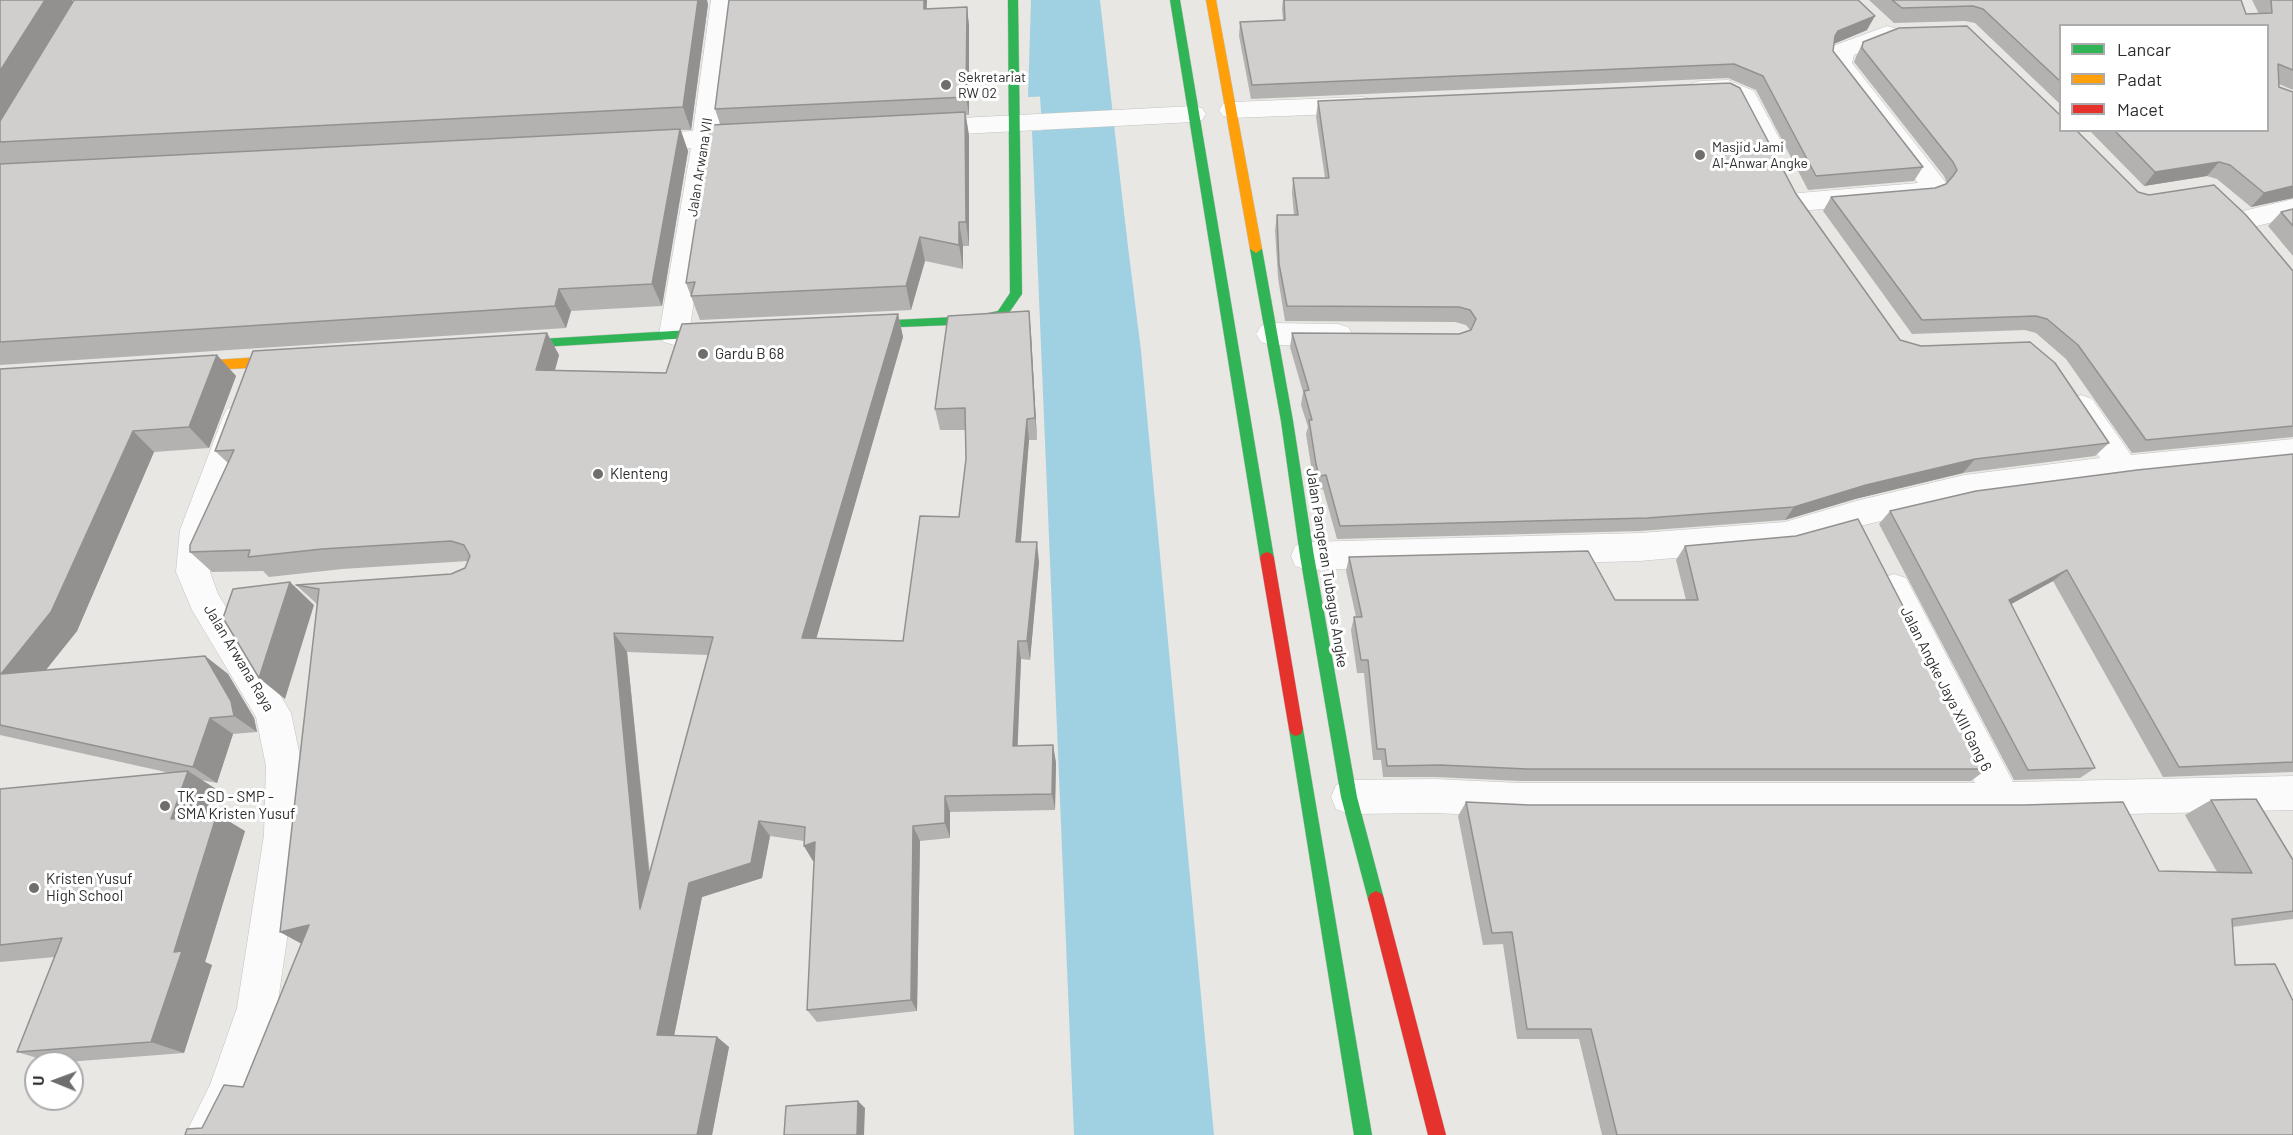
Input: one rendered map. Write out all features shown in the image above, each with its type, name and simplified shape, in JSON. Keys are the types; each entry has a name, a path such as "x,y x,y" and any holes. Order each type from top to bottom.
{"main road":[{"path":"836,327 975,320 1002,314 1016,294 1013,0"},
{"path":"1175,0 1363,1135"},
{"name":"Jalan Pangeran Tubagus Angke","path":"1211,0 1287,421 1307,556 1349,797 1437,1135"},
{"path":"491,346 732,331"},
{"path":"165,368 305,359"}],"street":[{"name":"Jalan Arwana VII","path":"674,334 705,139 723,0"},
{"path":"1680,90 1728,88 1745,97 1796,193 1926,191 1933,183 1840,64 1842,51 1898,33 1866,13"},
{"path":"1232,110 1383,104"},
{"path":"893,130 1193,114"},
{"path":"621,143 776,135"},
{"path":"2266,245 2237,213 2293,208"},
{"path":"1271,334 1364,335"},
{"name":"Jalan Arwana Raya","path":"206,1135 228,1095 257,1008 283,836 284,766 273,713 222,598 194,572 196,530 259,362"},
{"path":"2067,386 2123,468"},
{"path":"1307,556 1640,547 1785,535 1856,514 1964,488 2123,468 2293,451"},
{"name":"Jalan Angke Jaya XIII Gang 6","path":"1856,514 2003,800"},
{"path":"1349,797 1435,796 1520,800 2289,801"}],"water":[{"path":"1031,0 1096,0 1108,94 1028,97"},
{"path":"1113,126 1141,351 1214,1135 1074,1135 1032,131"}],"building":[{"path":"0,0 45,0 0,71"},
{"path":"74,0 698,0 683,107 0,142 0,121"},
{"path":"729,0 924,0 924,9 967,7 966,97 715,109"},
{"path":"1284,0 1858,0 1875,16 1838,31 1833,51 1923,167 1816,176 1763,76 1734,64 1252,85 1240,22 1285,20"},
{"path":"1892,0 2241,0 2246,14 2272,13 2271,0 2293,0 2293,70 2278,64 2279,87 2293,92 2293,186 2264,193 2230,165 2219,162 2155,172 2116,132 2269,132 2269,24 2059,24 2059,80 1983,9 1973,6 1902,8"},
{"path":"1967,26 2059,114 2059,132 2078,132 2138,192 2149,195 2214,185 2246,215 2293,271 2293,426 2146,440 2078,345 2047,319 2036,316 1922,320 1831,197 1935,188 1946,184 1957,170 1862,48 1863,42 1899,28"},
{"path":"1730,83 1740,88 1796,194 1900,340 1921,346 2030,342 2055,363 2109,443 1975,459 1866,485 1794,507 1647,518 1340,526 1326,475 1319,476 1316,464 1309,420 1312,420 1304,391 1309,390 1292,333 1459,334 1471,330 1476,319 1470,310 1459,307 1287,306 1279,264 1277,215 1298,215 1293,178 1329,178 1318,101"},
{"path":"965,112 966,222 959,222 959,245 920,237 906,286 691,296 695,282 686,283 711,125"},
{"path":"680,129 652,284 559,289 555,306 0,342 0,164"},
{"path":"2293,209 2293,226 2281,212"},
{"path":"1029,311 1035,418 1027,419 1016,542 1037,542 1027,641 1018,641 1013,746 1053,745 1052,794 945,796 945,823 913,826 911,1000 807,1010 815,842 804,846 805,827 759,821 751,863 689,883 657,1035 717,1037 697,1135 185,1135 187,1129 202,1128 224,1085 243,1087 309,925 280,932 319,589 296,585 451,574 465,568 470,556 464,545 451,541 322,549 248,557 250,550 190,552 190,545 234,450 215,451 253,351 547,333 536,370 666,373 682,324 898,314 802,638 903,641 920,516 959,517 966,459 965,408 935,409 948,316","holes":["614,633 713,637 640,909"]},
{"path":"217,355 189,427 133,431 51,612 1,674 205,656 231,701 234,716 210,718 193,767 0,725 0,369"},
{"path":"2293,454 2293,762 2179,767 2067,570 2009,600 2095,768 2028,770 1890,511 1976,491 2137,470"},
{"path":"1858,519 1987,769 1527,769 1440,765 1387,766 1385,749 1377,749 1368,660 1361,660 1354,617 1362,617 1349,557 1588,551 1615,600 1698,600 1685,546 1796,536"},
{"path":"290,582 259,678 223,618 233,589"},
{"path":"188,771 171,819 217,814 174,952 182,951 151,1042 17,1052 62,938 0,945 0,789"},
{"path":"2256,799 2293,860 2293,911 2232,919 2235,965 2275,964 2293,1001 2293,1135 1617,1135 1591,1029 1527,1029 1512,932 1492,933 1466,802 1529,805 2025,805 2123,802 2159,871 2252,873 2211,800"},
{"path":"858,1101 857,1135 784,1135 786,1106"}],"waterway":[{"path":"1067,0 1088,240"}],"traffic: fast":[{"path":"855,326 975,320 1002,314 1016,294 1013,0"},
{"path":"1175,0 1267,558"},
{"path":"1256,249 1349,797 1376,899"},
{"path":"508,345 723,332"},
{"path":"1296,729 1363,1135"}],"traffic: slow":[{"path":"1211,0 1256,249"},
{"path":"181,367 295,360"}],"traffic: jam":[{"path":"1267,558 1296,729"},
{"path":"1376,899 1437,1135"}],"place":[{"name":"Sekretariat RW 02","path":"946,85"},
{"name":"Masjid Jami Al-Anwar Angke","path":"1700,155"},
{"name":"Gardu B 68","path":"703,354"},
{"name":"Klenteng","path":"598,474"},
{"name":"TK - SD - SMP - SMA Kristen Yusuf","path":"165,806"},
{"name":"Kristen Yusuf High School","path":"34,888"}]}
